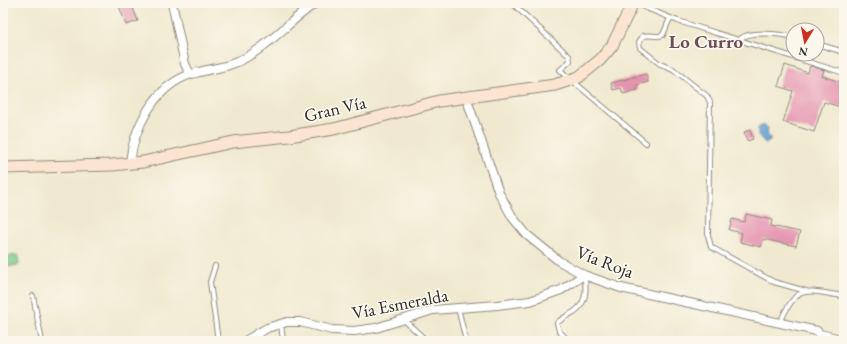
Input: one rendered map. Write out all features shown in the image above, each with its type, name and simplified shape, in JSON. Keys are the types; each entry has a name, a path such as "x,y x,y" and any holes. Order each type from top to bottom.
{"main road":[{"name":"Gran Vía","path":"3,168 130,164 233,142 334,129 407,109 466,97 548,86 570,80 586,72 606,53 616,38 634,3"}],"street":[{"path":"172,3 185,64 190,74"},
{"path":"130,164 135,137 145,114 171,84 190,74 219,69 245,58 263,47 316,3"},
{"name":"Vía Roja","path":"466,97 499,193 513,218 537,244 559,261 584,275 621,288 779,324 808,328 817,331 820,338 844,340"},
{"name":"Vía Esmeralda","path":"245,341 267,328 281,324 300,322 332,330 376,328 433,310 497,305 540,298 561,290 584,275"}],"lane":[{"path":"512,3 569,56 570,61 560,70 646,144"},
{"path":"634,3 670,18 844,73"},
{"path":"670,18 663,35 659,37 648,35 643,36 639,42 640,48 660,64 673,69 707,96 710,102 708,235 711,247 774,282 806,291 844,296"},
{"path":"739,40 747,35 775,34 785,36"},
{"path":"825,46 844,52"},
{"path":"215,266 210,282 218,341"},
{"path":"569,341 559,331 557,323 562,318 574,313 584,301 587,288 584,275"},
{"path":"779,324 790,302 799,293 806,291"},
{"path":"33,296 42,341"},
{"path":"458,308 466,341"},
{"path":"403,319 427,341"},
{"path":"281,324 283,341"}],"green space":[{"path":"18,255 19,265 3,267 3,257"}],"water":[{"path":"763,125 768,128 767,135 771,139 769,142 765,143 758,135 758,128"}],"building":[{"path":"118,3 131,3 138,21 126,25"},
{"path":"785,65 808,73 810,66 824,70 822,76 844,83 844,108 824,102 814,132 783,122 793,91 778,86"},
{"path":"646,74 648,82 637,85 637,90 623,94 621,88 613,90 611,83"},
{"path":"750,130 753,139 747,141 744,132"},
{"path":"746,214 772,220 771,226 800,232 796,246 763,239 761,247 740,242 742,233 729,230 732,219 744,222"}],"district":[{"name":"Lo Curro","path":"706,41"}]}
